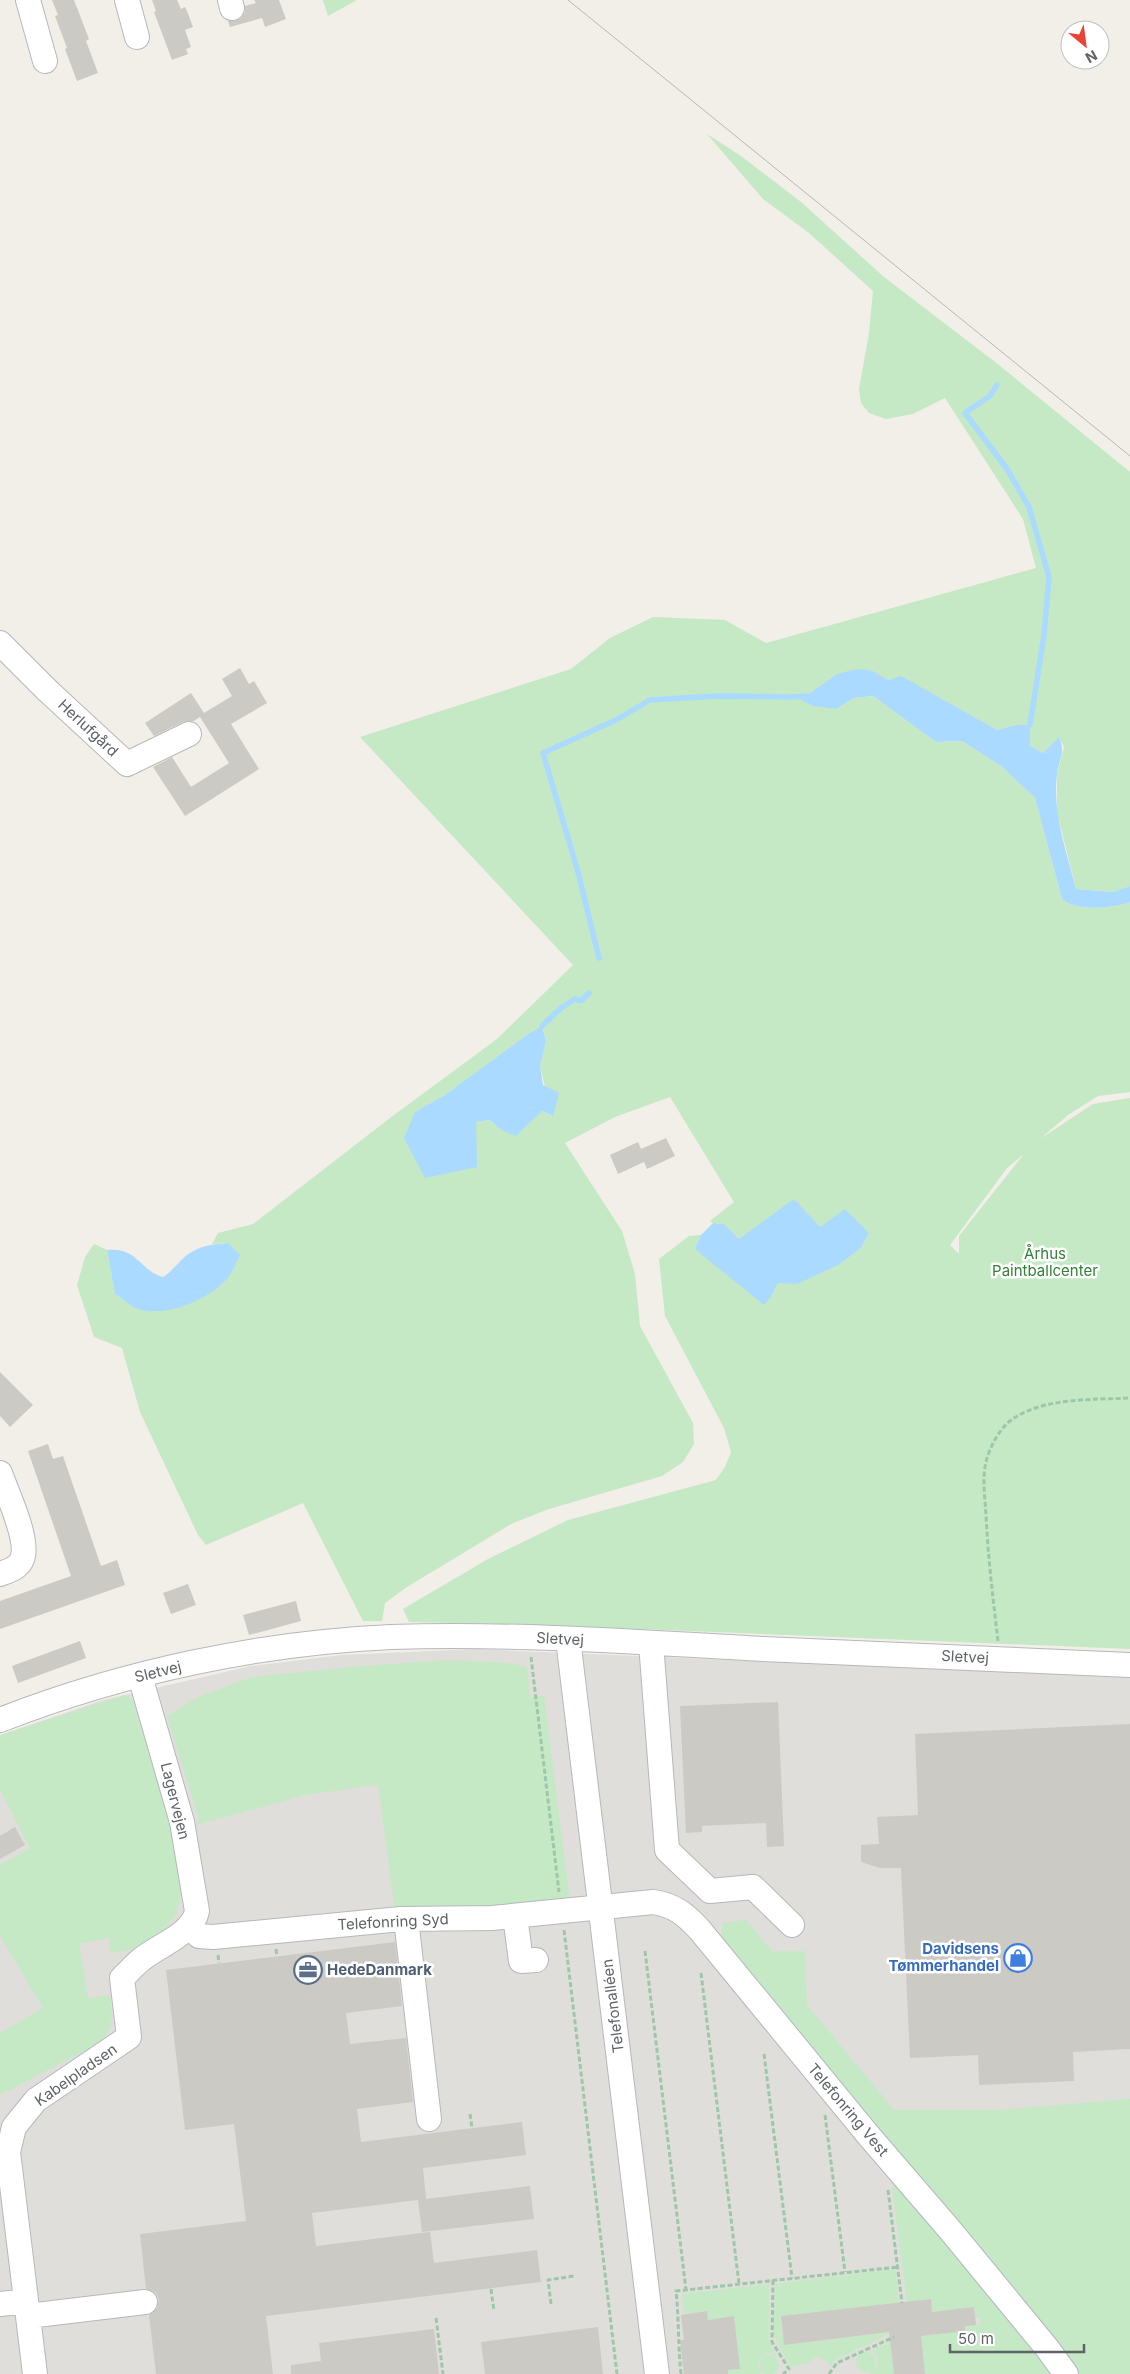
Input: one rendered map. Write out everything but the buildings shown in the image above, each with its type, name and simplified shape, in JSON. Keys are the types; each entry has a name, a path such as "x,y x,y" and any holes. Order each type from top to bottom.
{"street":[{"path":"28,0 45,61"},
{"path":"127,0 137,37"},
{"name":"Herlufgård","path":"0,643 48,691 127,764 189,734"},
{"path":"0,1473 25,1546 22,1561 14,1568 0,1574"},
{"name":"Sletvej","path":"2,1715 140,1676 248,1653 338,1642 391,1638 528,1637 1130,1665"},
{"name":"Telefonalléen","path":"568,1639 657,2374"},
{"path":"650,1642 667,1850 710,1891 753,1887 792,1925"},
{"name":"Lagervejen","path":"140,1676 182,1822 197,1910 196,1919 190,1927"},
{"name":"Telefonring Vest","path":"601,1906 653,1902 677,1909 687,1916 962,2245 1047,2348 1066,2374"},
{"name":"Telefonring Syd","path":"190,1927 199,1936 213,1938 406,1919 515,1916 601,1906"},
{"path":"515,1916 523,1964"},
{"path":"406,1919 429,2119"},
{"name":"Kabelpladsen","path":"35,2374 8,2152 7,2128 36,2100 129,2037 122,1978 142,1958 190,1927"},
{"path":"0,2304 27,2309 145,2302"}],"path":[{"path":"1000,1659 989,1568 984,1487 985,1464 990,1449 999,1432 1014,1418 1031,1410 1058,1403 1130,1398"},
{"path":"528,1637 617,2374"},
{"path":"645,1951 686,2290"},
{"path":"701,1973 739,2284"},
{"path":"764,2054 792,2278"},
{"path":"470,2114 472,2128"},
{"path":"825,2114 845,2272"},
{"path":"888,2189 902,2303"},
{"path":"681,2374 677,2341 680,2325 676,2291 898,2267"},
{"path":"551,2304 548,2280 574,2276"},
{"path":"773,2280 772,2342 789,2369 783,2374"},
{"path":"491,2289 494,2311"},
{"path":"436,2318 443,2374"},
{"path":"829,2374 838,2363 894,2338"}],"shaded area":[{"path":"474,1649 1130,1677 1130,2374 0,2374 0,1735 103,1700 251,1666 341,1655"}],"green space":[{"path":"323,0 357,0 328,16"},
{"name":"Århus Paintballcenter","path":"707,134 741,156 801,202 884,277 999,365 1130,472 1130,886 1113,892 1076,889 1057,812 1057,774 1064,747 1059,737 1043,753 1030,746 1016,725 997,730 901,677 888,680 873,671 837,674 810,693 790,694 836,709 854,698 873,696 936,742 962,741 1001,766 1035,798 1062,899 1077,906 1095,908 1130,902 1130,1092 1098,1096 1068,1115 1040,1139 1093,1104 1130,1098 1130,1649 542,1625 409,1622 403,1609 488,1559 568,1520 716,1480 725,1467 731,1452 724,1428 665,1316 659,1259 689,1236 701,1235 695,1249 771,1297 778,1283 840,1264 861,1248 869,1233 820,1227 739,1239 724,1224 710,1221 734,1202 670,1097 615,1117 565,1143 622,1231 635,1274 640,1326 693,1423 694,1444 683,1462 662,1476 549,1509 513,1523 407,1587 385,1603 382,1621 363,1621 303,1503 206,1545 198,1535 140,1412 122,1348 94,1337 77,1285 85,1257 94,1244 107,1250 115,1294 137,1309 228,1243 212,1244 218,1233 253,1224 390,1118 497,1039 573,965 360,737 571,669 610,638 653,617 725,620 766,643 1036,568 1023,519 945,398 913,414 886,419 869,413 861,403 859,389 869,333 873,291 809,233 763,199","holes":["542,1026 546,1042 540,1066 552,1116 542,1111 501,1130 490,1120 476,1122 415,1112 445,1095 528,1034","1024,1154 959,1236 959,1254 950,1245 1007,1168"]},
{"path":"450,1660 508,1663 527,1667 530,1698 544,1696 570,1901 508,1909 395,1912 378,1785 305,1795 196,1825 199,1819 167,1716 198,1697 252,1677 361,1666"},
{"path":"125,1695 132,1699 171,1824 182,1888 176,1916 163,1930 131,1950 111,1953 109,1938 79,1944 88,1998 110,1995 112,2020 108,2032 90,2048 0,2095 0,2033 43,2008 0,1936 0,1865 30,1848 0,1790 0,1735"},
{"path":"746,1920 772,1951 805,1951 807,2005 894,2110 999,2110 1130,2099 1130,2374 1075,2374 1053,2342 722,1942 722,1923"},
{"path":"899,2181 1058,2374 925,2374 921,2336 965,2331 965,2326 981,2324 980,2318 975,2318 974,2307 932,2312 930,2299 907,2302 892,2187"},
{"path":"895,2269 899,2303 780,2316 784,2345 893,2332 835,2360 830,2367 826,2360 816,2357 806,2364 790,2367 773,2334 775,2284"},
{"path":"769,2284 769,2341 777,2357 769,2353 761,2357 757,2366 761,2374 728,2374 728,2370 740,2369 734,2317 708,2320 707,2311 684,2314 682,2294"},
{"path":"890,2342 894,2374 869,2374 877,2367 878,2357 872,2350"},
{"path":"866,2352 873,2355 876,2362 873,2369 866,2372 859,2369 856,2362 859,2355"},
{"path":"769,2355 776,2358 779,2365 776,2372 769,2375 762,2372 759,2365 762,2358"}],"water":[{"path":"857,669 873,671 888,680 901,676 997,730 1016,725 1030,725 1030,746 1043,753 1059,737 1062,752 1056,788 1058,818 1076,889 1113,892 1130,886 1130,902 1095,908 1076,906 1062,899 1035,798 1001,766 962,741 936,742 873,696 854,698 836,709 813,706 789,694 810,693 837,674"},
{"path":"542,1026 546,1042 540,1066 543,1085 559,1093 553,1116 542,1111 516,1136 501,1130 490,1120 476,1122 477,1167 425,1178 404,1138 415,1112 445,1095 528,1034"},
{"path":"794,1199 820,1227 845,1209 869,1233 861,1248 840,1264 797,1284 778,1283 771,1297 764,1305 695,1249 701,1235 713,1223 724,1224 739,1239"},
{"path":"228,1243 240,1255 229,1276 212,1292 188,1305 162,1311 149,1311 135,1308 115,1294 107,1250 126,1252 149,1270 163,1277 196,1249"}],"waterway":[{"path":"997,385 990,396 965,413 1007,469 1029,507 1049,577 1044,635 1030,725"},
{"path":"599,958 578,872 543,753 616,720 650,700 717,696 796,697"},
{"path":"542,1026 561,1008 575,999 581,1001 589,993"}],"tram line":[{"path":"568,0 1130,456"}],"place":[{"name":"Davidsens Tømmerhandel","path":"1018,1958"},
{"name":"HedeDanmark","path":"308,1970"}]}
